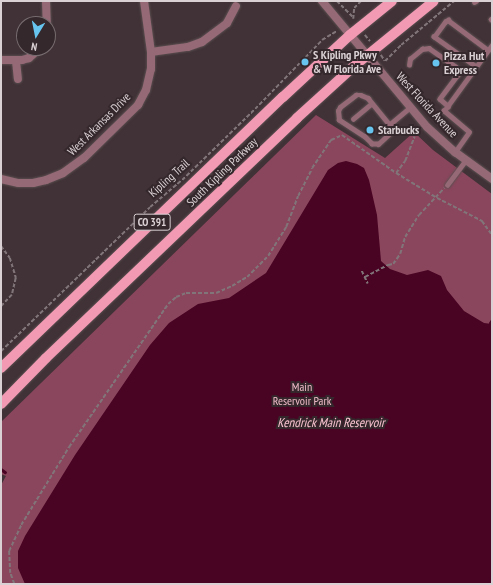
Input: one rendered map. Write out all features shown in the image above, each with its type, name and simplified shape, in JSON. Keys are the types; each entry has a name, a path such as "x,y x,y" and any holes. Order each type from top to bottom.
{"main road":[{"name":"South Kipling Parkway","path":"1,368 254,124 350,35 392,1"},
{"name":"South Kipling Parkway","path":"1,404 46,358 302,113 376,48 434,1"}],"street":[{"path":"46,1 47,16"},
{"name":"West Arkansas Drive","path":"1,179 19,183 40,182 63,173 77,163 131,113 141,100 150,80 151,52 144,1"},
{"name":"West Florida Avenue","path":"322,1 409,108 427,127 455,152 492,179"},
{"path":"151,52 188,47 202,42 227,23 236,6"},
{"path":"1,60 16,61 29,58 31,56"},
{"path":"16,61 18,78"}],"lane":[{"path":"476,67 434,37 448,20 488,50"},
{"path":"455,152 469,132 444,111 492,45"},
{"path":"409,65 410,59 422,49 429,48 456,67 458,75 440,99 448,106"},
{"path":"356,95 361,95 368,98 371,104 394,130 379,144 372,144 365,137 345,125 337,116 340,107 356,95"},
{"path":"353,120 371,104"},
{"path":"389,125 409,108"},
{"path":"447,185 466,160"}],"path":[{"path":"338,1 385,60 401,44 454,1"},
{"path":"353,18 354,8 361,1"},
{"name":"Kipling Trail","path":"1,351 150,207 182,180 255,109 322,40 330,36"},
{"path":"14,584 10,572 9,551 21,525 69,447 168,304 176,297 186,293 216,293 232,286 252,272 268,256 286,227 312,168 331,140 342,135 396,173 482,222 492,235"},
{"path":"396,173 405,161 414,137"},
{"path":"365,277 393,264 400,254 405,236 419,215 447,185"},
{"path":"1,246 10,258 16,278 12,295 1,307"},
{"path":"362,271 368,284"}],"green space":[{"name":"Kendrick Main Reservoir","path":"316,115 385,158 414,132 433,150 492,194 492,584 1,584 1,485 6,476 1,474 1,422"}],"water":[{"name":"Kendrick Main Reservoir","path":"346,161 364,168 369,180 377,215 381,261 390,269 407,275 428,270 441,276 447,290 464,311 484,323 492,324 492,584 25,584 18,568 18,551 25,536 75,455 150,345 169,323 198,304 229,298 266,273 328,170 338,163"}],"waterway":[{"path":"1,469 5,472"}],"place":[{"name":"S Kipling Pkwy & W Florida Ave","path":"305,62"},
{"name":"Pizza Hut Express","path":"436,63"},
{"name":"Starbucks","path":"370,130"}],"park label":[{"name":"Main Reservoir Park","path":"302,394"}]}
